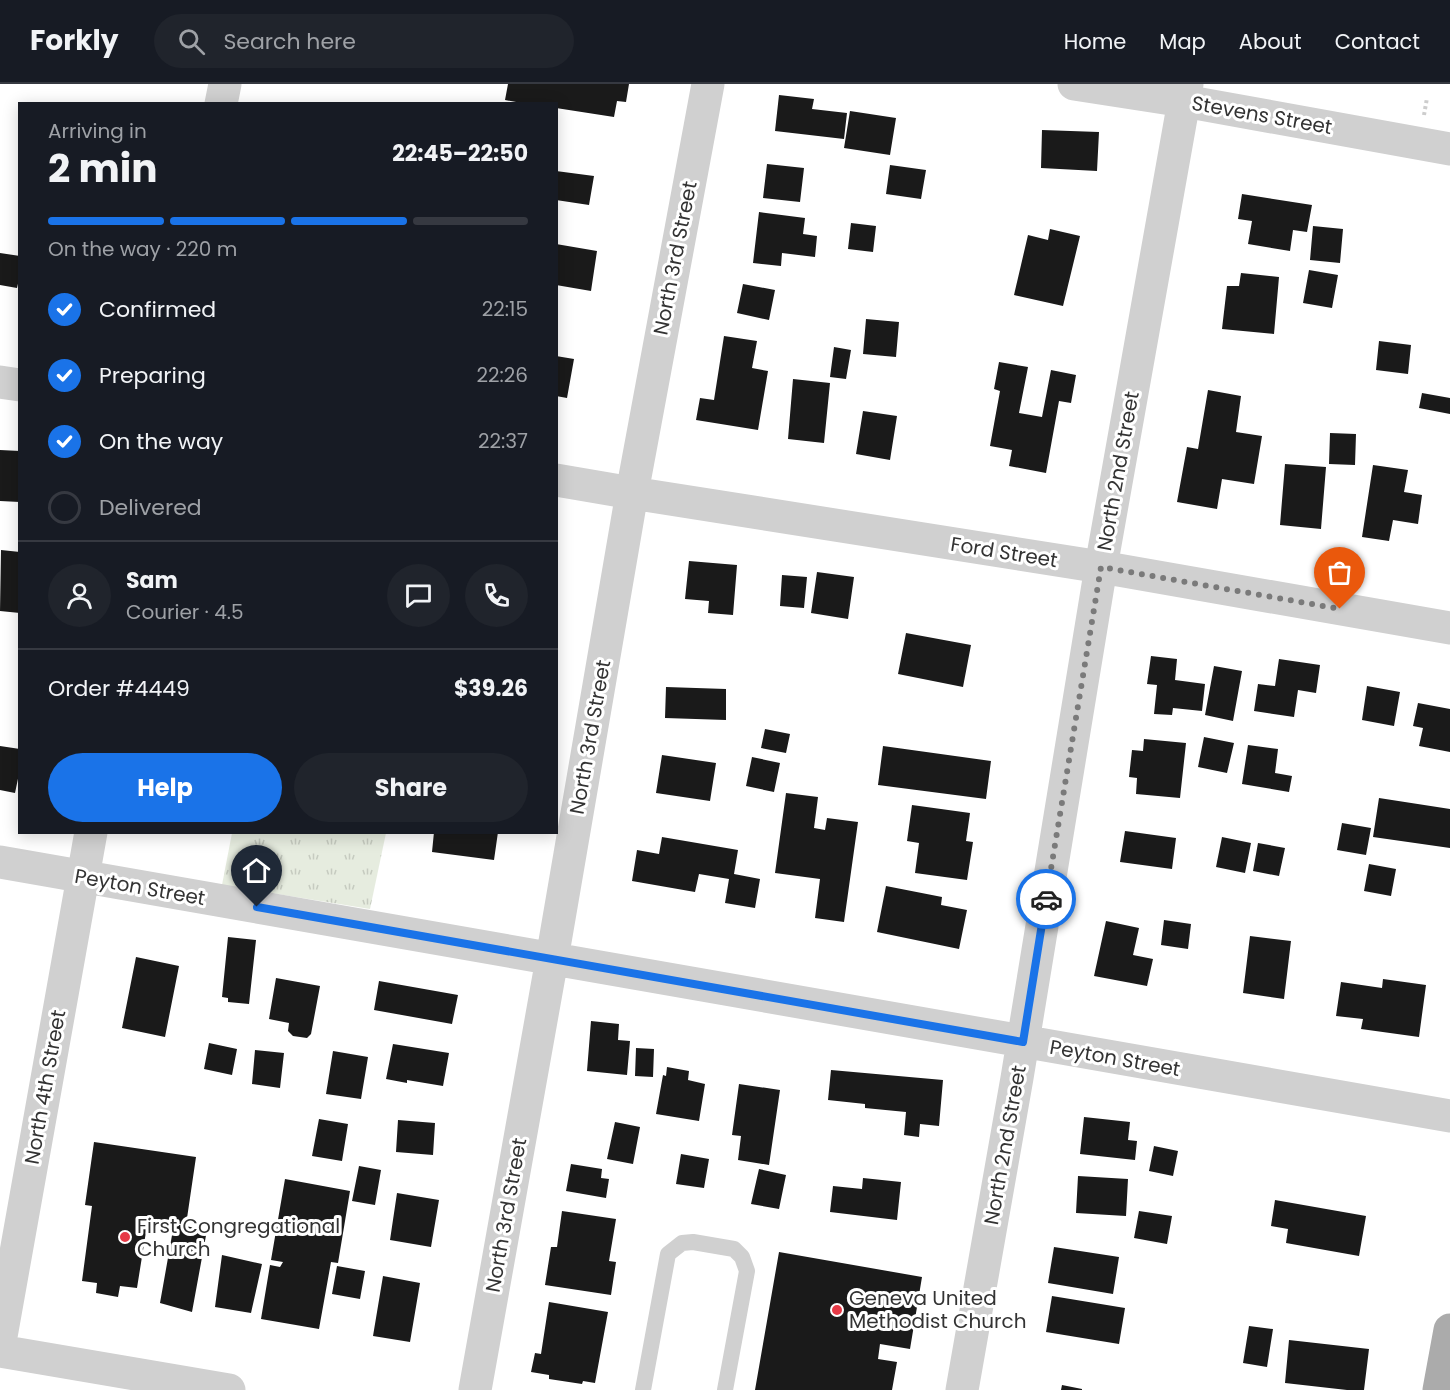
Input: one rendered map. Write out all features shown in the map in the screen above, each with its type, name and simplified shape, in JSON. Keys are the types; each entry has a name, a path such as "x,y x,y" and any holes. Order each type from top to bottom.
{"main road":[{"path":"1439,1390 1450,1330"}],"street":[{"path":"221,102 225,84"},
{"name":"North 3rd Street","path":"475,1390 632,493 708,84"},
{"name":"Stevens Street","path":"1074,84 1185,93 1450,149"},
{"name":"North 2nd Street","path":"962,1390 1023,1042 1101,567 1185,93"},
{"path":"0,382 18,385"},
{"name":"Ford Street","path":"558,480 1101,567 1450,628"},
{"name":"North 4th Street","path":"0,1342 91,834"},
{"name":"Peyton Street","path":"0,862 1450,1116"},
{"path":"0,1351 229,1390"}],"lane":[{"path":"643,1390 668,1254 682,1243 693,1242 734,1249 742,1257 747,1271 725,1390"}],"green space":[{"path":"232,834 386,834 370,909 222,885"}],"building":[{"path":"508,84 629,84 626,102 617,101 614,117 558,108 558,102 505,100"},
{"path":"779,95 814,99 812,109 847,113 844,139 775,131"},
{"path":"850,111 896,118 890,155 844,148"},
{"path":"1042,130 1099,132 1097,171 1041,168"},
{"path":"767,164 804,168 800,202 763,198"},
{"path":"890,165 926,170 921,199 886,194"},
{"path":"558,171 594,176 589,205 558,200"},
{"path":"1242,194 1312,205 1307,232 1293,230 1290,251 1248,244 1252,221 1238,219"},
{"path":"759,212 805,218 803,234 817,236 815,257 782,253 781,266 753,263"},
{"path":"851,223 876,226 873,252 848,249"},
{"path":"1313,226 1343,229 1340,263 1310,260"},
{"path":"1050,229 1080,236 1063,306 1014,295 1028,235 1048,240"},
{"path":"558,244 597,251 591,291 558,285"},
{"path":"0,253 18,256 17,288 0,285"},
{"path":"1309,270 1338,275 1332,308 1303,303"},
{"path":"1241,273 1279,277 1274,334 1222,329 1227,286 1239,286"},
{"path":"743,284 775,290 769,320 737,313"},
{"path":"866,319 899,322 896,357 863,354"},
{"path":"724,336 757,341 752,368 768,371 758,430 696,420 700,398 714,400"},
{"path":"1379,341 1411,345 1408,374 1376,370"},
{"path":"834,347 851,350 846,379 830,377"},
{"path":"558,356 574,359 567,398 558,396"},
{"path":"999,362 1028,367 1019,413 1042,417 1051,370 1076,375 1071,403 1059,401 1046,473 1009,466 1012,450 990,446 1000,391 994,389"},
{"path":"793,379 830,383 824,443 788,439"},
{"path":"1208,390 1241,396 1236,432 1262,436 1254,484 1222,479 1217,509 1177,502 1187,447 1198,449"},
{"path":"1422,393 1450,398 1450,414 1419,408"},
{"path":"863,411 897,416 890,460 856,454"},
{"path":"1330,433 1356,434 1355,465 1329,464"},
{"path":"0,450 18,451 18,502 0,501"},
{"path":"1285,464 1326,467 1321,529 1280,525"},
{"path":"1373,465 1408,470 1404,492 1422,495 1418,524 1393,520 1389,541 1362,537"},
{"path":"1,550 18,552 18,613 0,611"},
{"path":"689,561 737,565 733,615 708,613 709,601 685,599"},
{"path":"817,572 854,577 848,619 811,613"},
{"path":"782,575 807,577 804,608 780,606"},
{"path":"906,633 971,645 963,687 898,674"},
{"path":"1151,656 1177,659 1175,680 1205,684 1202,711 1173,708 1172,715 1154,714 1157,685 1147,684"},
{"path":"1279,659 1320,665 1316,693 1298,690 1294,717 1254,711 1258,684 1275,686"},
{"path":"1214,666 1242,671 1233,721 1205,715"},
{"path":"1367,686 1400,692 1394,726 1362,720"},
{"path":"666,687 726,689 726,720 665,718"},
{"path":"1418,703 1450,709 1450,752 1419,746 1423,728 1413,726"},
{"path":"765,729 790,734 786,753 761,748"},
{"path":"1204,737 1234,743 1227,773 1198,767"},
{"path":"1144,739 1186,743 1180,798 1136,794 1137,778 1129,777 1132,750 1143,751"},
{"path":"1248,745 1278,749 1275,773 1292,776 1289,792 1242,784"},
{"path":"0,746 18,749 18,779 15,793 0,790"},
{"path":"883,746 991,761 986,799 878,785"},
{"path":"662,755 716,763 710,801 656,793"},
{"path":"752,757 780,763 774,792 746,786"},
{"path":"786,793 818,797 814,828 825,830 827,818 858,822 844,922 815,918 820,879 775,873"},
{"path":"1379,798 1450,809 1450,848 1373,837"},
{"path":"912,805 970,813 966,841 973,842 967,880 915,873 919,843 907,841"},
{"path":"1342,823 1371,828 1366,855 1337,850"},
{"path":"1125,831 1176,838 1172,869 1120,862"},
{"path":"434,834 498,834 494,860 432,852"},
{"path":"662,837 738,850 734,874 760,879 755,908 725,903 729,879 699,874 695,892 632,881 637,850 659,854"},
{"path":"1222,837 1251,843 1245,873 1216,867"},
{"path":"1258,843 1285,848 1279,876 1253,871"},
{"path":"1369,864 1396,869 1391,896 1364,891"},
{"path":"886,886 942,897 941,905 967,910 959,949 877,932"},
{"path":"1164,920 1191,924 1188,949 1161,945"},
{"path":"1106,921 1139,928 1133,955 1153,959 1147,986 1094,976"},
{"path":"1250,936 1291,941 1284,999 1243,993"},
{"path":"228,937 256,940 249,1004 228,1002 228,998 222,997"},
{"path":"136,957 179,966 165,1037 122,1028"},
{"path":"276,978 320,986 311,1034 307,1038 293,1036 288,1031 289,1023 269,1019"},
{"path":"1383,979 1426,985 1419,1037 1361,1029 1363,1019 1336,1016 1341,982 1382,988"},
{"path":"379,981 458,995 452,1024 374,1010"},
{"path":"591,1021 619,1024 618,1040 630,1041 627,1075 587,1071"},
{"path":"209,1043 237,1049 232,1075 204,1069"},
{"path":"393,1044 449,1053 443,1086 386,1079"},
{"path":"636,1048 654,1049 653,1077 635,1076"},
{"path":"255,1050 284,1053 280,1088 252,1084"},
{"path":"333,1051 368,1057 361,1099 326,1094"},
{"path":"667,1067 689,1071 688,1080 705,1084 699,1121 656,1114 663,1075 666,1076"},
{"path":"831,1070 943,1080 939,1126 920,1124 919,1137 904,1135 906,1112 865,1108 865,1104 828,1100"},
{"path":"739,1084 780,1090 769,1165 738,1160 741,1136 732,1135"},
{"path":"1084,1117 1130,1122 1128,1140 1137,1141 1135,1160 1080,1154"},
{"path":"319,1119 348,1124 342,1161 312,1156"},
{"path":"398,1120 435,1123 433,1155 396,1152"},
{"path":"615,1122 640,1127 633,1164 607,1159"},
{"path":"94,1142 196,1157 186,1225 148,1219 137,1288 120,1286 118,1297 96,1293 97,1283 82,1281 92,1206 85,1205"},
{"path":"1154,1146 1178,1151 1173,1176 1149,1171"},
{"path":"681,1154 709,1159 704,1188 676,1184"},
{"path":"571,1164 602,1169 601,1178 609,1179 606,1198 566,1191"},
{"path":"359,1166 381,1170 375,1205 352,1201"},
{"path":"759,1169 786,1175 779,1209 751,1204"},
{"path":"1078,1176 1128,1179 1126,1216 1076,1213"},
{"path":"863,1178 901,1182 897,1220 830,1212 833,1186 862,1189"},
{"path":"285,1179 350,1191 338,1263 331,1262 319,1329 261,1319 270,1265 280,1267 283,1262 271,1260"},
{"path":"397,1193 439,1200 431,1247 390,1240"},
{"path":"1275,1200 1366,1216 1359,1256 1286,1243 1288,1229 1271,1226"},
{"path":"562,1211 616,1219 609,1261 616,1262 611,1295 545,1285 551,1247 557,1247"},
{"path":"1139,1211 1172,1216 1167,1244 1134,1238"},
{"path":"174,1224 207,1230 192,1312 160,1303"},
{"path":"1054,1247 1119,1257 1113,1294 1048,1283"},
{"path":"779,1252 922,1277 910,1349 880,1344 878,1359 897,1362 892,1390 755,1390"},
{"path":"222,1255 262,1264 251,1313 215,1307"},
{"path":"337,1266 365,1271 360,1299 332,1294"},
{"path":"383,1276 420,1283 410,1342 373,1336"},
{"path":"1052,1296 1125,1308 1119,1344 1046,1332"},
{"path":"549,1302 608,1312 595,1383 583,1381 582,1384 549,1379 549,1375 531,1372 535,1353 541,1354"},
{"path":"1249,1326 1273,1329 1267,1367 1243,1363"},
{"path":"1289,1340 1369,1349 1364,1390 1285,1383"},
{"path":"1062,1385 1082,1389 1082,1390 1061,1390"}],"way so far":[{"path":"1046,899 1101,567 1340,609"}],"place":[{"name":"First Congregational Church","path":"125,1237"},
{"name":"Geneva United Methodist Church","path":"837,1310"}],"route":[{"path":"257,907 1023,1042 1046,899"}]}
